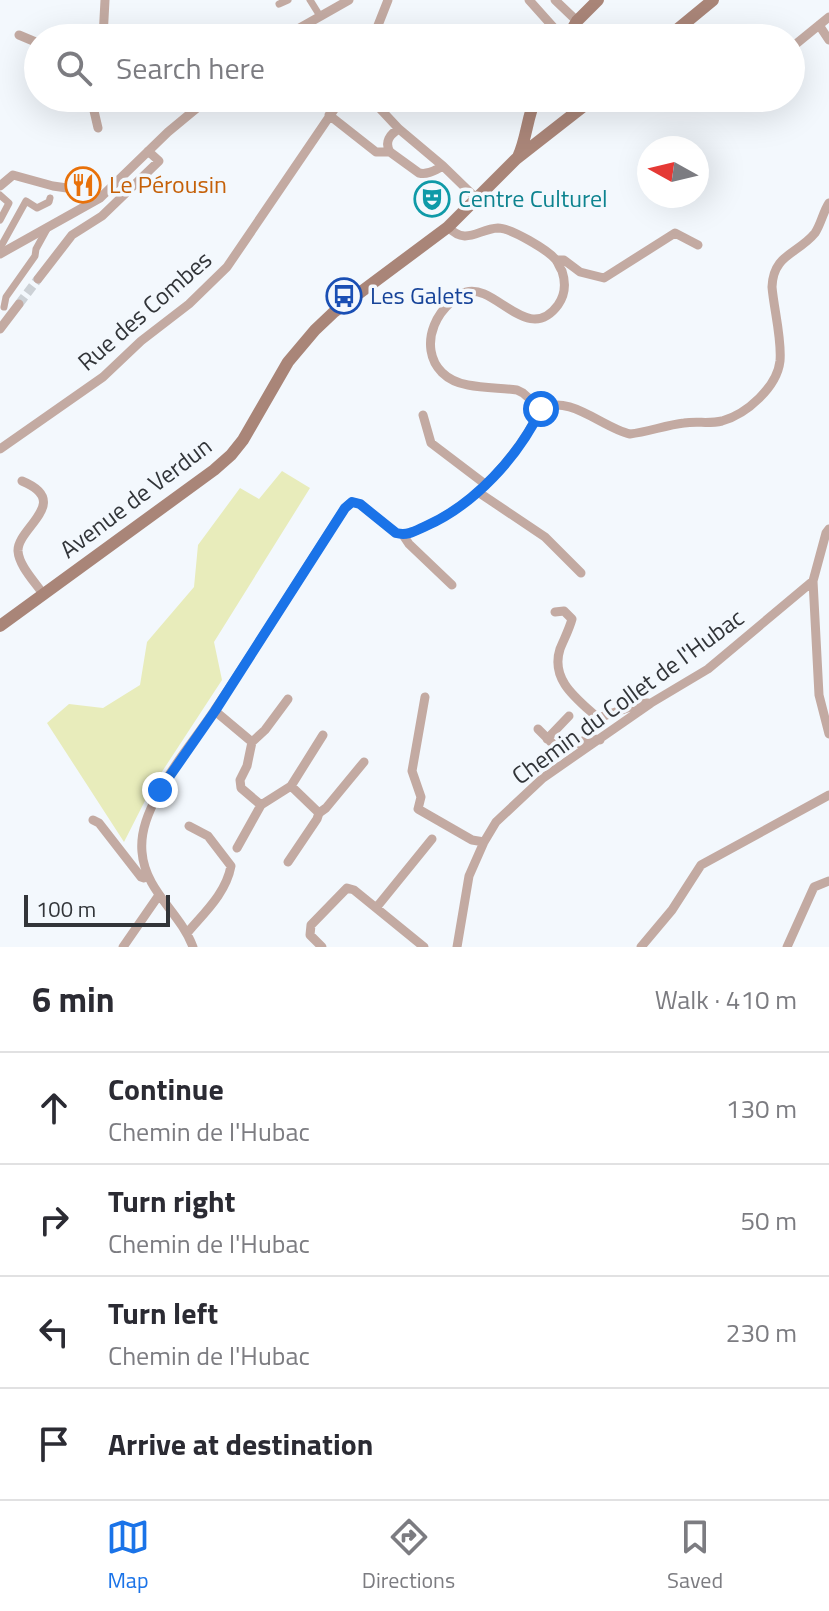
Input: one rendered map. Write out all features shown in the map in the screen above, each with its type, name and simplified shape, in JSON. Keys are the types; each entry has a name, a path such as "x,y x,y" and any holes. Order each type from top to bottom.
{"main road":[{"path":"575,24 598,0"},
{"path":"684,24 713,0"},
{"name":"Avenue de Verdun","path":"0,626 231,455 288,362 315,330 334,312 448,227 516,159 577,112"},
{"path":"530,113 539,130 552,133"},
{"path":"516,159 526,136 530,113"}],"street":[{"path":"104,24 105,0"},
{"path":"279,4 288,0"},
{"path":"310,0 320,16"},
{"path":"306,24 349,0"},
{"path":"379,24 388,0"},
{"path":"529,0 552,24"},
{"path":"555,0 577,21"},
{"path":"805,36 829,17"},
{"path":"819,25 829,40"},
{"path":"19,35 24,37"},
{"path":"94,112 98,128"},
{"path":"0,254 100,198 193,112"},
{"name":"Rue des Combes","path":"0,449 103,377 141,341 189,304 227,267 331,112"},
{"path":"383,112 477,199"},
{"path":"329,115 376,152 390,152"},
{"path":"399,129 387,139 390,152 419,173 425,174 443,166"},
{"path":"38,279 72,235 102,216 159,161 148,151"},
{"path":"0,186 13,175 52,188 81,190 100,198"},
{"path":"0,195 9,203 0,220"},
{"path":"0,248 26,201 37,208 49,202 50,198"},
{"path":"193,947 188,932 148,876 141,848 149,812 160,790 215,711 345,508 352,502 360,504 396,533 403,535 448,515 482,488 536,422 541,409 550,404 576,409 630,434 686,422 723,420 751,405 775,379 779,364 772,287 777,265 814,234 829,203"},
{"path":"448,227 460,236 500,228 510,230 556,260 565,282 564,293 560,303 545,316 526,318 488,295 469,291 447,306 430,334 434,361 452,380 517,390 541,409"},
{"path":"4,306 6,297 35,256 47,229"},
{"path":"556,260 564,260 580,272 604,278 675,233 698,245"},
{"path":"0,329 19,304"},
{"path":"423,415 431,443 545,537 581,573"},
{"path":"22,481 37,489 42,498 39,517 20,542 19,553 22,563 43,594"},
{"path":"829,529 813,581 819,695 829,734"},
{"path":"403,535 452,585"},
{"name":"Chemin du Collet de l'Hubac","path":"457,947 469,876 496,822 543,778 651,703 708,669 813,581"},
{"path":"555,612 564,611 572,619 557,665 559,677 573,696 598,718 642,703 651,703"},
{"path":"425,697 412,771 421,797 418,809 472,840 484,842"},
{"path":"261,805 241,788 240,780 247,766 252,742 288,699"},
{"path":"215,711 252,742"},
{"path":"547,739 569,716"},
{"path":"538,729 554,745 563,748 587,739 600,740"},
{"path":"237,848 261,805 291,786 323,735"},
{"path":"288,862 319,813 364,762"},
{"path":"291,786 319,813"},
{"path":"641,947 672,910 701,865 829,795"},
{"path":"93,820 99,823 141,877 148,876"},
{"path":"188,932 217,899 231,866 208,836 189,826"},
{"path":"376,908 432,839"},
{"path":"787,947 814,887 829,881"},
{"path":"322,947 310,935 311,925 347,888 354,890 424,947"},
{"path":"123,947 159,895"}],"green space":[{"path":"282,471 310,488 214,642 222,680 152,787 124,842 47,723 69,704 103,708 140,685 147,642 194,587 198,545 240,488 259,499"}],"tunnel":[{"path":"19,304 38,279"}],"place":[{"name":"Le Pérousin","path":"83,185"},
{"name":"Centre Culturel","path":"432,199"},
{"name":"Les Galets","path":"344,296"}],"route":[{"path":"160,790 215,711 345,508 352,502 360,504 396,533 403,535 448,515 478,492 505,462 536,422 541,409"}]}
